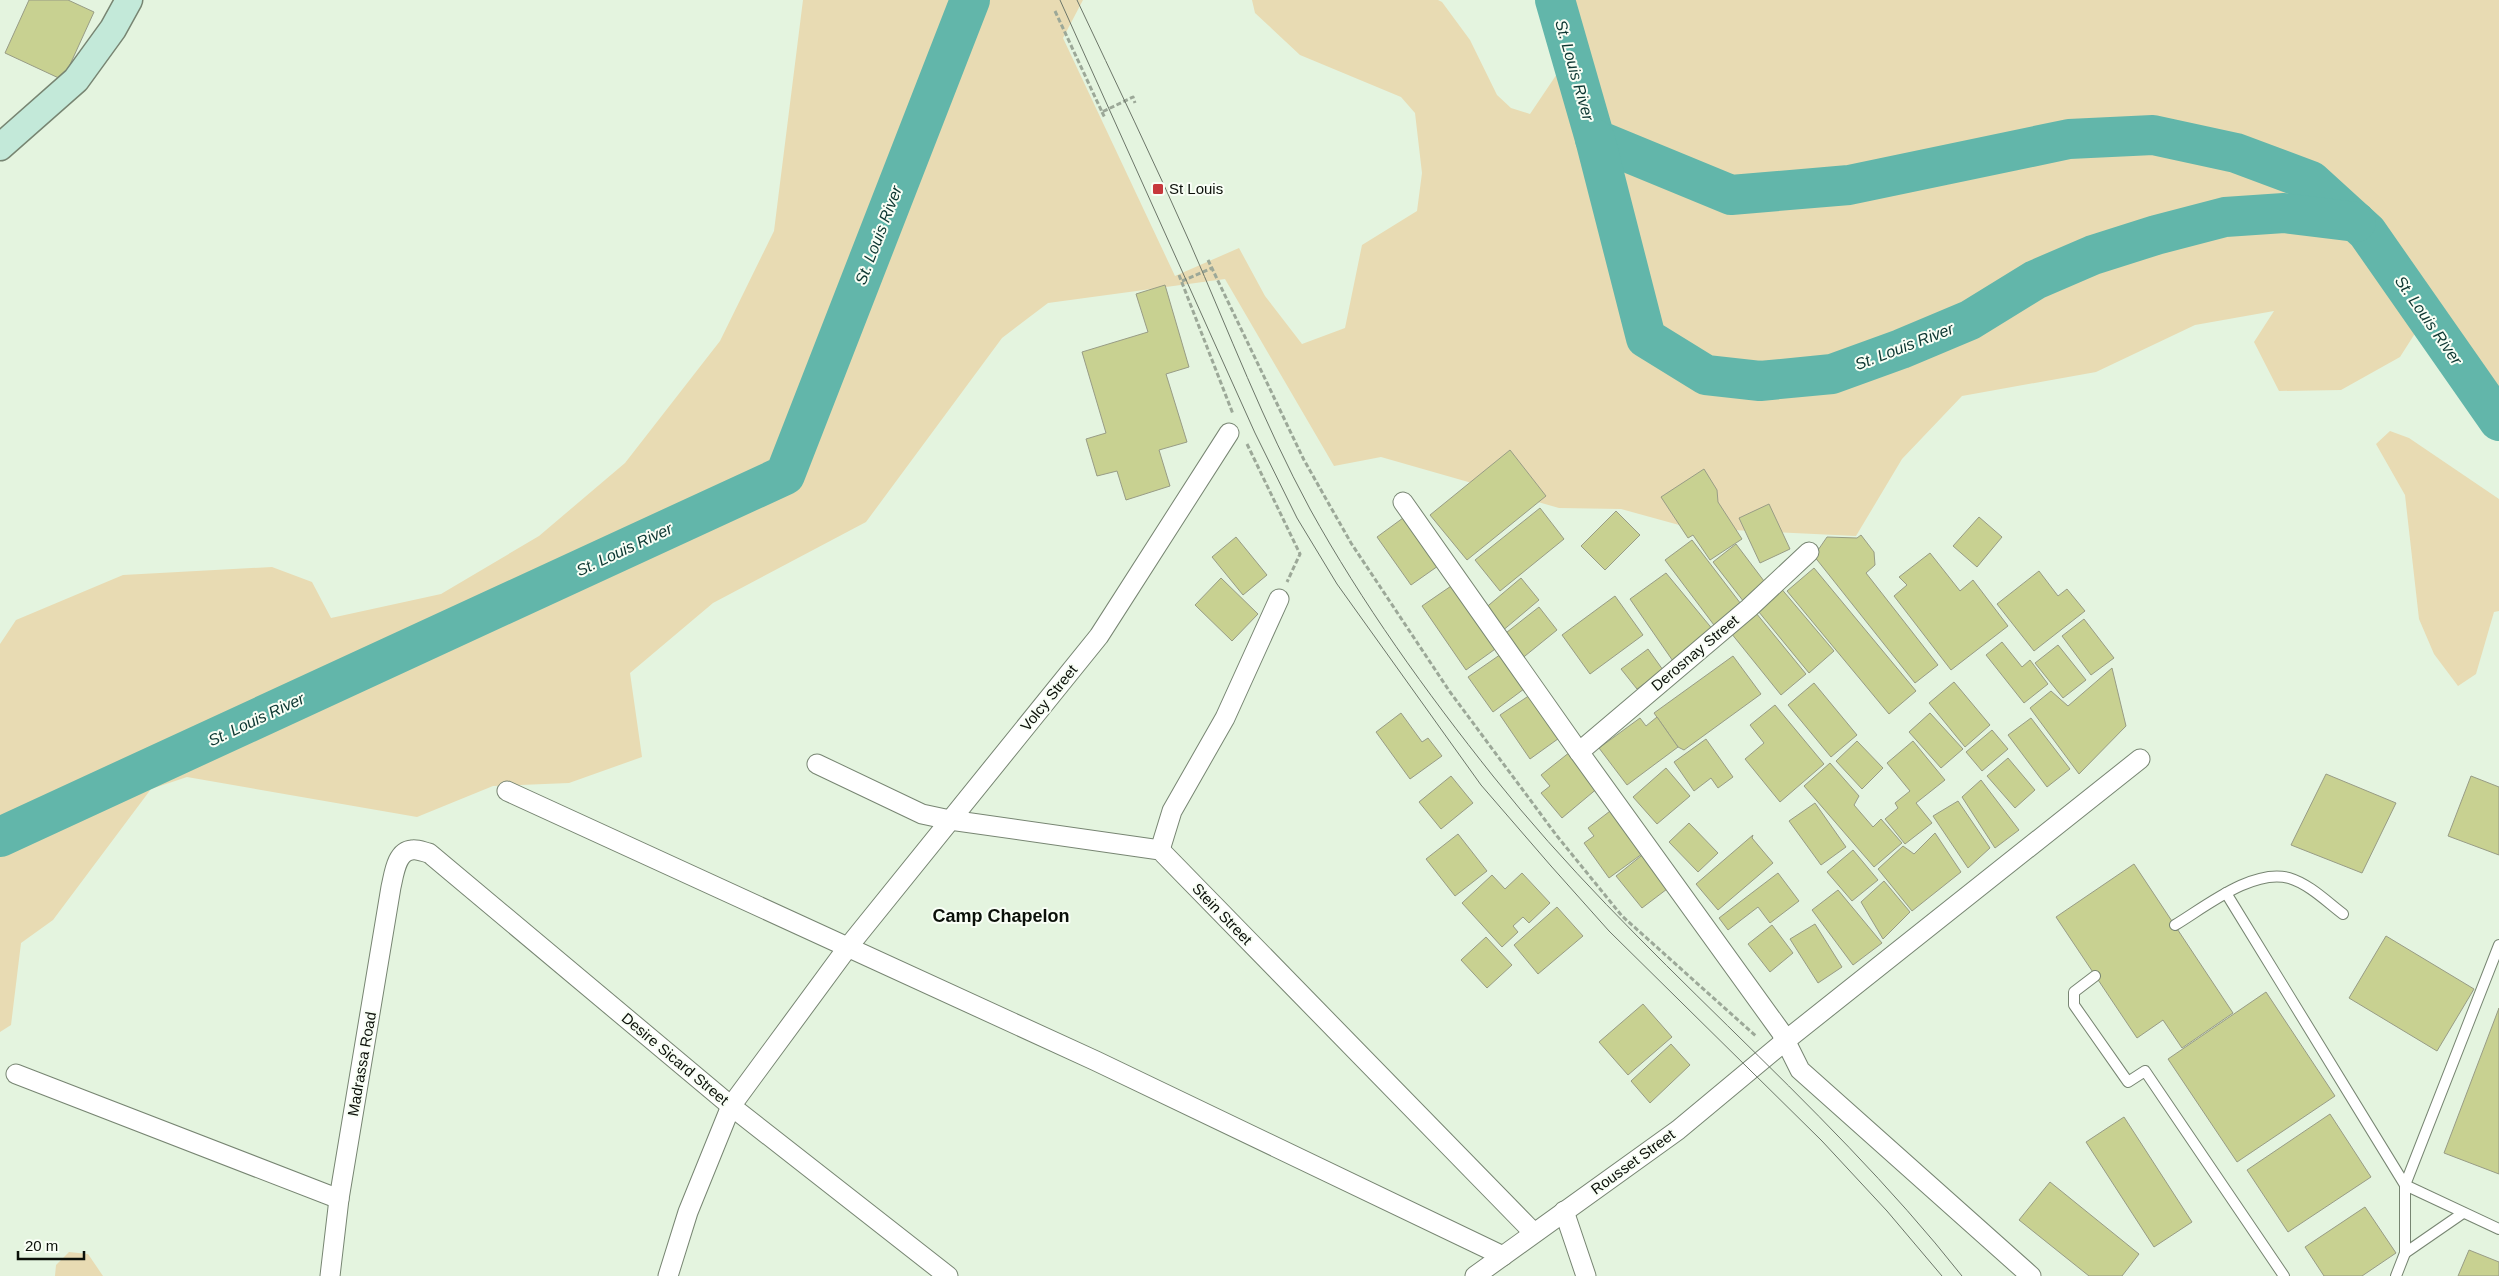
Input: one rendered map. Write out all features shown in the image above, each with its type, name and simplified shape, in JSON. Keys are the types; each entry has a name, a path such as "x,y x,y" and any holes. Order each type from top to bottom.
{"main road":[{"path":"0,147 76,80 113,29 128,0"}],"street":[{"name":"Volcy Street","path":"668,1276 688,1212 731,1106 848,947 1099,636 1232,427"},
{"path":"1404,502 1579,752 1785,1040 1800,1070 2031,1276"},
{"name":"Derosnay Street","path":"1579,752 1749,608 1809,552"},
{"path":"817,764 922,814 950,820 1160,850 1172,811 1225,718 1279,599"},
{"name":"Rousset Street","path":"1475,1276 1678,1130 1785,1040 2140,758"},
{"path":"508,791 1096,1061 1503,1256"},
{"name":"Desire Sicard Street","path":"402,854 411,850 429,853 731,1106 948,1276"},
{"name":"Stein Street","path":"1160,850 1534,1233"},
{"name":"Madrassa Road","path":"330,1276 339,1199 391,888 396,864 402,854"},
{"path":"16,1074 339,1199"},
{"path":"1564,1211 1586,1276"}],"lane":[{"path":"2175,925 2226,893 2269,875 2289,878 2308,886 2343,914"},
{"path":"2226,893 2405,1185 2499,1229"},
{"path":"2396,1276 2406,1253 2405,1185 2499,945"},
{"path":"2095,976 2074,992 2074,1005 2128,1082 2145,1071 2284,1276"},
{"path":"2406,1253 2463,1213"}],"path":[{"path":"1055,11 1105,118"},
{"path":"1102,112 1133,97 1136,103"},
{"path":"1208,260 1309,468 1351,543 1450,692 1557,836 1622,916 1759,1039"},
{"path":"1182,281 1212,268"},
{"path":"1178,275 1182,281 1232,427 1270,494 1300,554 1279,599"}],"shaded area":[{"path":"803,0 1083,0 1063,38 1175,276 1239,248 1265,296 1302,344 1345,328 1362,245 1417,211 1422,173 1415,113 1401,97 1300,55 1255,13 1252,0 1438,0 1442,2 1470,40 1497,95 1511,108 1530,114 1565,62 1557,0 2499,0 2499,391 2454,340 2421,324 2400,357 2341,390 2279,391 2254,342 2274,311 2195,325 2096,372 1962,396 1902,459 1856,536 1690,528 1621,509 1559,508 1381,457 1334,466 1225,279 1048,303 1002,338 866,522 713,603 630,673 642,757 569,783 493,786 417,817 187,777 151,789 53,920 21,943 11,1025 0,1032 0,644 16,620 123,575 272,567 312,582 331,618 441,594 539,536 625,463 720,341 774,231"},
{"path":"2390,431 2409,438 2499,499 2499,611 2494,612 2476,674 2458,686 2434,654 2419,619 2405,495 2376,444"},
{"path":"69,1252 88,1254 103,1276 55,1276 56,1265"}],"building":[{"path":"29,0 68,0 94,12 63,80 5,53"},
{"path":"1165,285 1189,367 1166,374 1187,442 1159,450 1170,486 1126,500 1117,471 1097,476 1086,439 1106,433 1082,352 1148,332 1136,294"},
{"path":"1510,450 1546,496 1467,560 1430,515"},
{"path":"1704,469 1717,490 1718,502 1742,539 1710,560 1693,535 1688,538 1661,497"},
{"path":"1769,504 1790,549 1760,563 1739,518"},
{"path":"1540,508 1564,539 1500,591 1475,560"},
{"path":"1616,511 1640,535 1605,570 1581,546"},
{"path":"1979,517 2002,537 1977,567 1953,546"},
{"path":"1403,518 1438,566 1411,585 1377,537"},
{"path":"1861,535 1874,552 1875,565 1866,573 1938,665 1915,683 1814,556 1827,537 1857,538"},
{"path":"1236,537 1267,575 1243,595 1212,557"},
{"path":"1692,540 1744,608 1717,629 1665,560"},
{"path":"1736,544 1767,585 1744,602 1713,562"},
{"path":"1930,553 1960,591 1973,580 2008,626 1951,670 1894,596 1907,585 1899,577"},
{"path":"1814,568 1916,691 1889,714 1787,591"},
{"path":"2039,571 2058,596 2067,589 2085,611 2034,651 1997,604"},
{"path":"1666,573 1714,631 1675,664 1630,599"},
{"path":"1221,578 1258,614 1232,641 1195,605"},
{"path":"1521,578 1539,600 1501,632 1483,610"},
{"path":"1454,584 1498,647 1466,670 1422,606"},
{"path":"1779,586 1834,651 1809,673 1754,606"},
{"path":"1615,596 1643,635 1590,674 1562,635"},
{"path":"1539,607 1557,630 1520,660 1502,636"},
{"path":"1756,613 1806,674 1781,695 1731,633"},
{"path":"2084,619 2114,658 2091,675 2062,636"},
{"path":"2002,642 2022,667 2030,660 2048,684 2024,703 1986,655"},
{"path":"2058,645 2086,680 2063,698 2035,663"},
{"path":"1648,649 1663,670 1637,689 1621,669"},
{"path":"1504,652 1528,686 1493,712 1468,677"},
{"path":"1733,656 1761,694 1684,750 1678,747 1654,713"},
{"path":"2112,668 2126,726 2079,774 2030,708 2051,691 2068,706"},
{"path":"1954,682 1990,725 1965,747 1929,703"},
{"path":"1814,683 1857,735 1831,757 1788,705"},
{"path":"1533,693 1562,736 1530,759 1500,715"},
{"path":"1775,705 1824,764 1780,802 1745,759 1764,743 1750,725"},
{"path":"1401,713 1422,742 1428,738 1442,756 1410,779 1376,732"},
{"path":"1930,713 1963,749 1941,768 1909,732"},
{"path":"1657,717 1678,747 1627,785 1599,748 1640,718 1646,726"},
{"path":"2031,718 2070,769 2047,787 2008,735"},
{"path":"1992,730 2008,749 1982,771 1966,752"},
{"path":"1706,739 1733,777 1718,788 1711,778 1694,791 1674,762"},
{"path":"1857,741 1883,768 1862,789 1836,761"},
{"path":"1913,741 1945,780 1916,803 1932,823 1905,844 1885,819 1898,808 1895,803 1910,791 1887,763"},
{"path":"1570,752 1599,787 1562,818 1541,793 1550,786 1541,775"},
{"path":"2008,758 2035,790 2015,808 1987,776"},
{"path":"1830,763 1859,796 1854,805 1873,827 1881,819 1902,843 1874,867 1804,786"},
{"path":"1666,768 1690,796 1657,824 1633,797"},
{"path":"2326,774 2396,803 2362,873 2291,845"},
{"path":"1451,776 1473,803 1441,829 1419,802"},
{"path":"2471,776 2499,787 2499,855 2448,836"},
{"path":"1981,780 2019,830 1995,848 1962,797"},
{"path":"1958,801 1990,848 1968,868 1933,816"},
{"path":"1815,803 1846,847 1821,865 1789,821"},
{"path":"1614,808 1646,851 1609,878 1584,843 1594,836 1588,828"},
{"path":"1689,823 1718,853 1698,872 1669,842"},
{"path":"1935,833 1961,872 1912,911 1878,869 1903,846 1914,854"},
{"path":"1458,834 1487,871 1455,896 1426,859"},
{"path":"1753,835 1752,838 1773,863 1718,910 1696,884"},
{"path":"1853,850 1878,880 1852,901 1827,872"},
{"path":"1646,852 1671,886 1642,908 1616,876"},
{"path":"2134,864 2233,1013 2182,1048 2163,1020 2137,1038 2056,917"},
{"path":"1522,873 1550,903 1529,923 1523,917 1513,926 1518,932 1502,947 1462,903 1492,875 1505,889"},
{"path":"1778,873 1799,901 1770,923 1758,907 1728,930 1719,918"},
{"path":"1884,881 1910,912 1883,939 1861,902"},
{"path":"1838,890 1882,943 1853,965 1812,910"},
{"path":"1557,907 1583,936 1538,974 1514,945"},
{"path":"1815,924 1842,967 1818,983 1790,939"},
{"path":"1772,925 1793,953 1770,972 1748,944"},
{"path":"2386,936 2474,989 2437,1051 2349,998"},
{"path":"1486,937 1512,965 1487,988 1461,960"},
{"path":"2266,992 2335,1096 2237,1162 2168,1059"},
{"path":"1643,1004 1672,1037 1628,1075 1599,1042"},
{"path":"2499,1008 2499,1174 2444,1153"},
{"path":"1671,1044 1690,1065 1650,1103 1631,1081"},
{"path":"2330,1114 2371,1177 2288,1232 2247,1170"},
{"path":"2124,1117 2192,1222 2154,1247 2086,1142"},
{"path":"2050,1182 2139,1254 2122,1276 2089,1276 2019,1220"},
{"path":"2365,1207 2396,1253 2362,1276 2324,1276 2305,1247"},
{"path":"2469,1250 2499,1262 2499,1276 2458,1276"}],"waterway":[{"name":"St. Louis River","path":"0,837 785,475 970,0"},
{"name":"St. Louis River","path":"1555,0 1595,139 1731,195 1849,185 2069,139 2153,135 2236,153 2311,181 2367,232 2499,421"},
{"name":"St. Louis River","path":"1595,139 1646,338 1706,375 1760,381 1832,374 1901,349 1970,320 2035,280 2093,255 2156,235 2225,217 2284,213 2356,222"}],"tram line":[{"path":"1060,0 1255,433 1297,518 1337,584 1481,785 1551,866 1609,931 1822,1141 1887,1211 1942,1276"},
{"path":"1077,0 1176,212 1277,444 1310,509 1373,613 1419,679 1468,744 1548,841 1666,965 1849,1147 1907,1210 1962,1276"}],"place":[{"name":"St Louis","path":"1158,189"}],"district":[{"name":"Camp Chapelon","path":"1001,916"}]}
